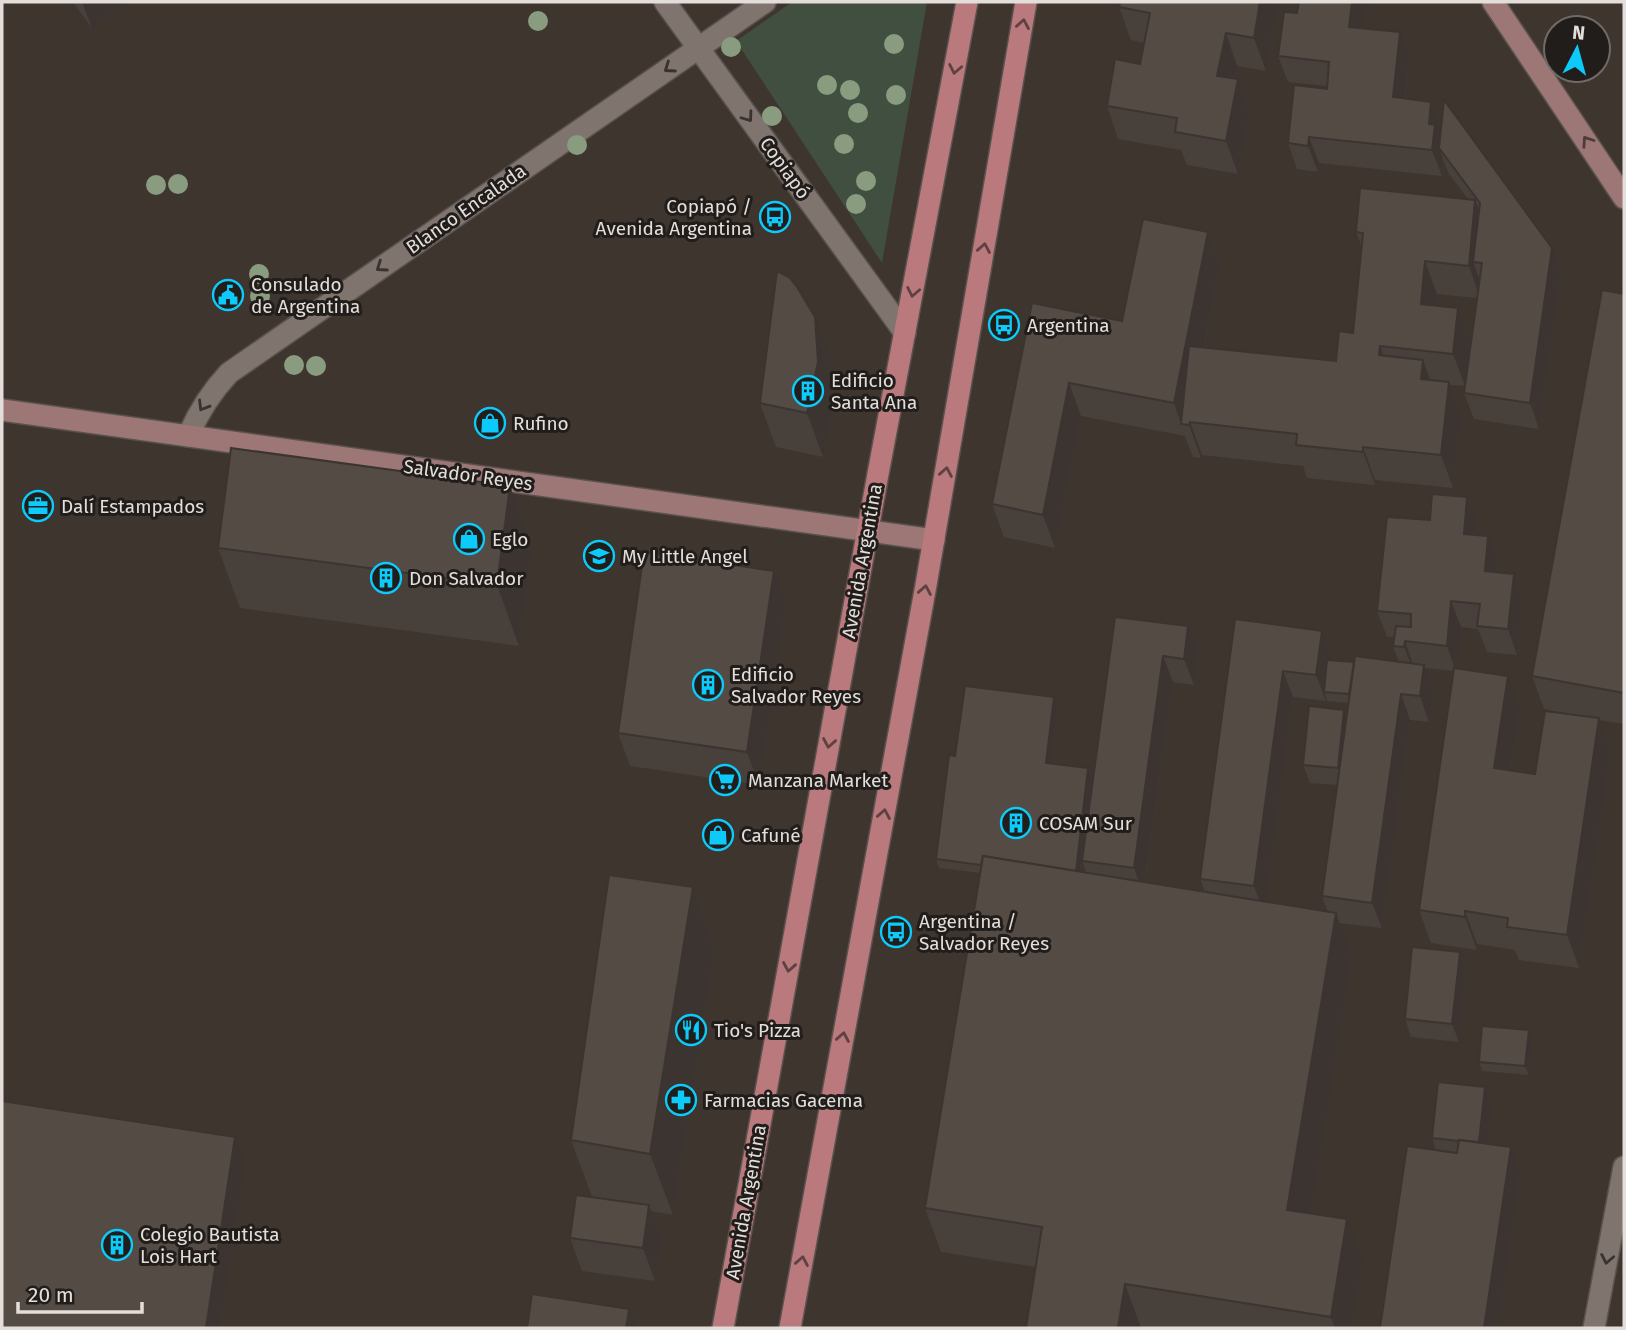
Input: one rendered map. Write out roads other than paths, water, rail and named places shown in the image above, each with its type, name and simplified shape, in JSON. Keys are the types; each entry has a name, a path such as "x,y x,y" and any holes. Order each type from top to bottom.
{"main road":[{"name":"Avenida Argentina","path":"723,1328 867,531 967,2"},
{"path":"790,1328 934,540 1026,2"}],"street":[{"name":"Copiapó","path":"666,2 905,333"},
{"name":"Blanco Encalada","path":"188,436 205,402 229,373 765,2"},
{"path":"1493,2 1622,190"},
{"name":"Salvador Reyes","path":"2,410 934,540"},
{"path":"1594,1328 1624,1167"}],"place":[{"name":"Copiapó / Avenida Argentina","path":"775,217"},
{"name":"Consulado de Argentina","path":"228,295"},
{"name":"Argentina","path":"1004,325"},
{"name":"Edificio Santa Ana","path":"808,391"},
{"name":"Rufino","path":"490,423"},
{"name":"Dalí Estampados","path":"38,506"},
{"name":"Eglo","path":"469,539"},
{"name":"My Little Angel","path":"599,556"},
{"name":"Don Salvador","path":"386,578"},
{"name":"Edificio Salvador Reyes","path":"708,685"},
{"name":"Manzana Market","path":"725,780"},
{"name":"COSAM Sur","path":"1016,823"},
{"name":"Cafuné","path":"718,835"},
{"name":"Argentina / Salvador Reyes","path":"896,932"},
{"name":"Tio's Pizza","path":"691,1030"},
{"name":"Farmacias Gacema","path":"681,1100"},
{"name":"Colegio Bautista Lois Hart","path":"117,1245"}]}
